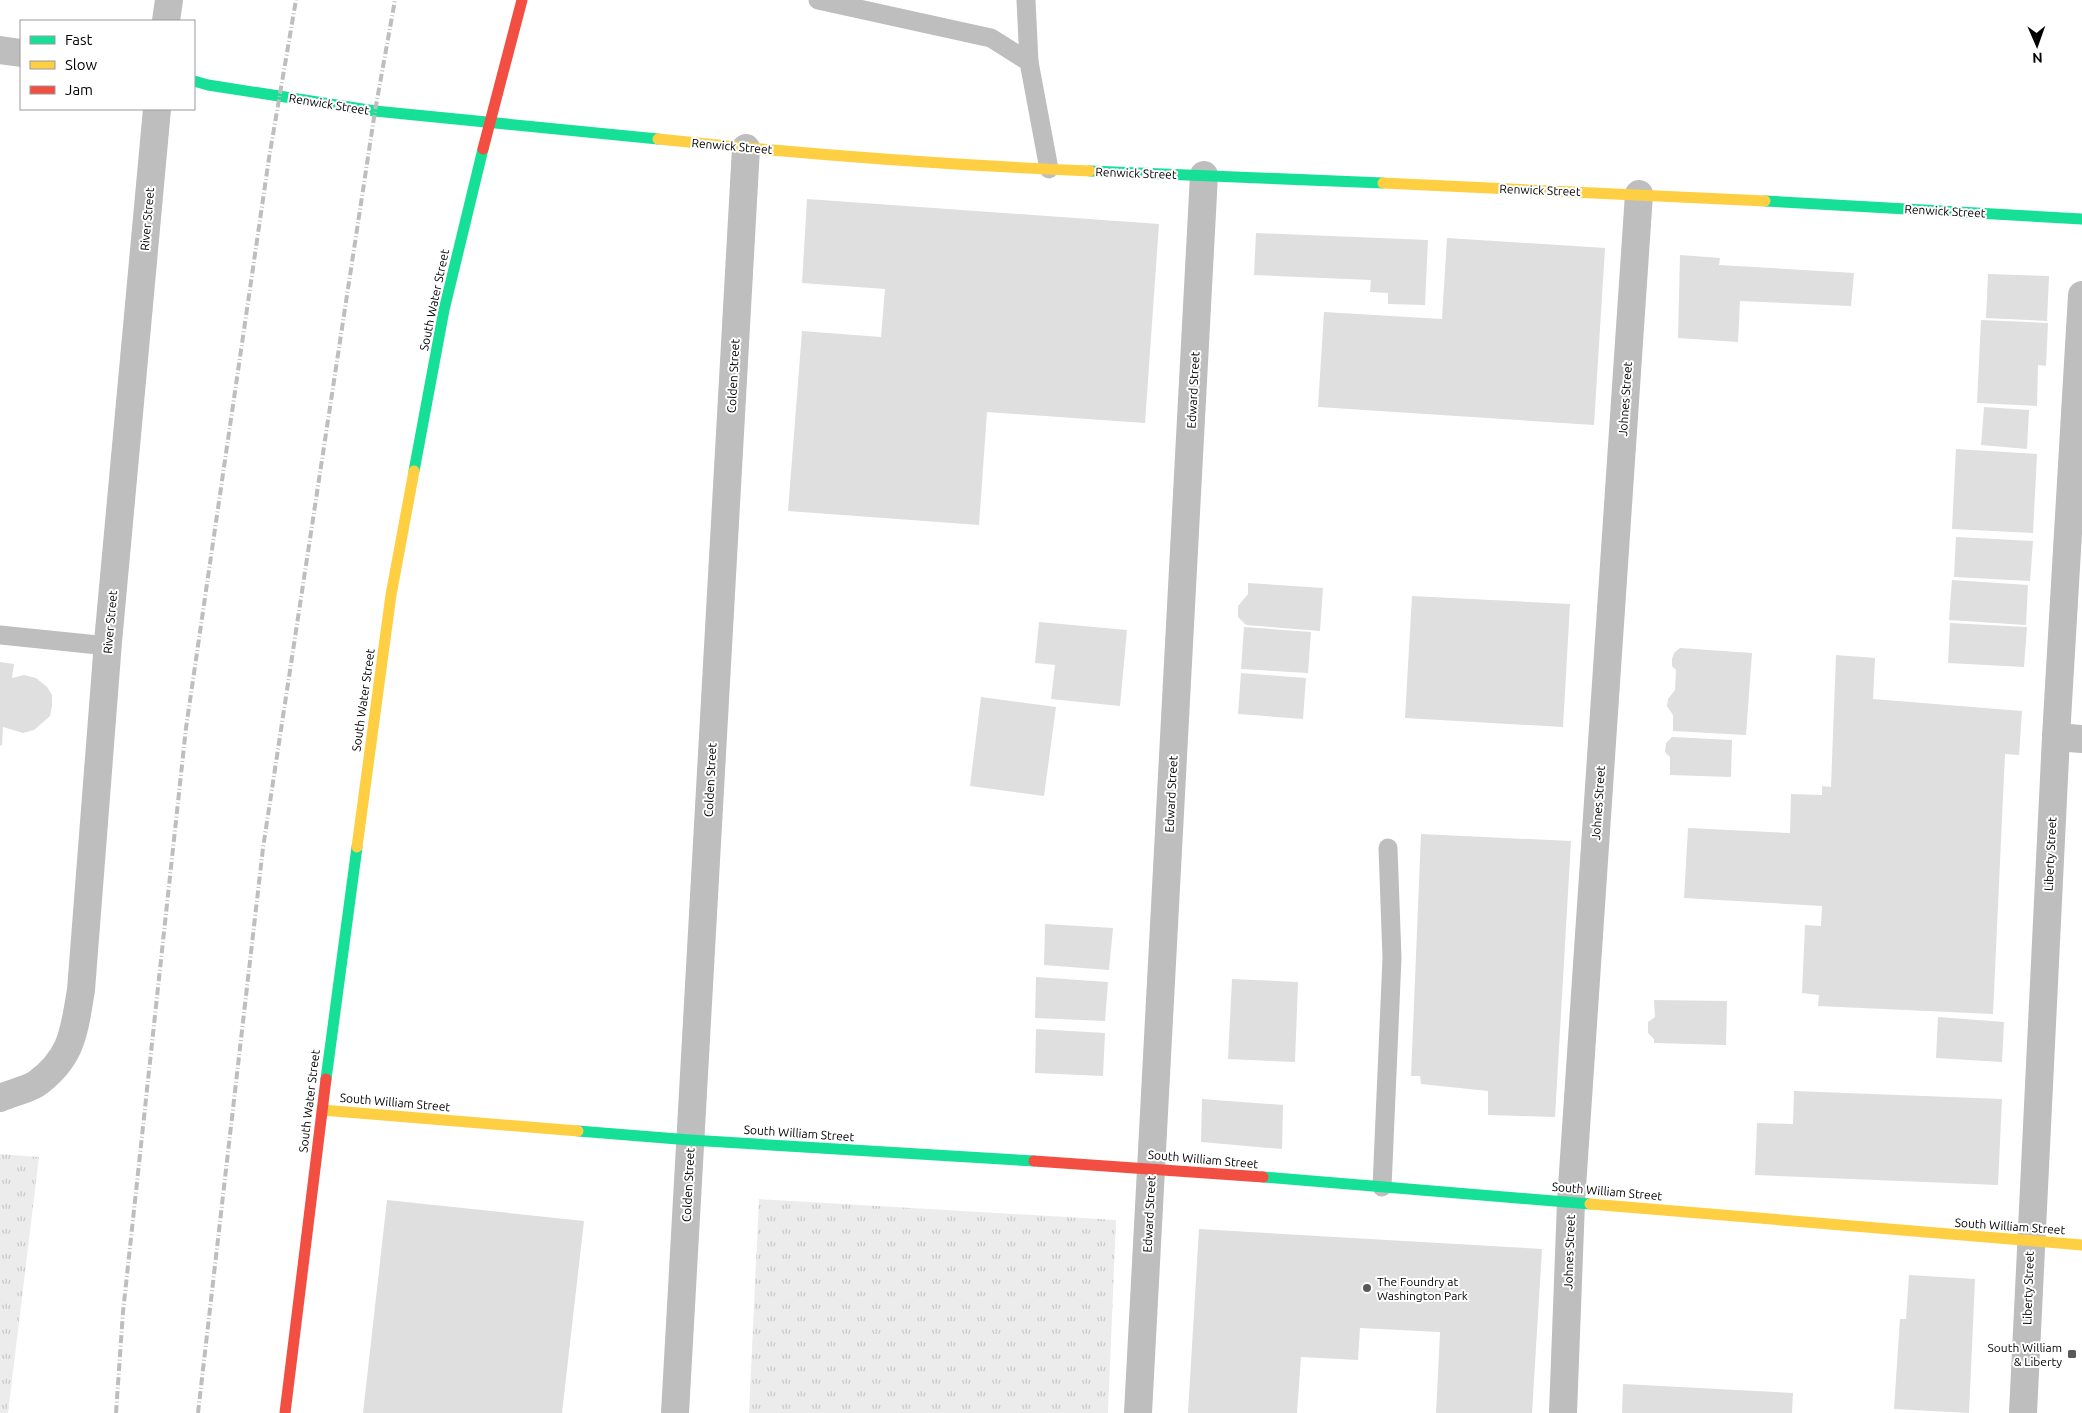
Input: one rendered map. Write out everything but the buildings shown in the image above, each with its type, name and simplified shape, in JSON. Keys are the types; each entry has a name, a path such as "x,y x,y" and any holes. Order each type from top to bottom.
{"street":[{"path":"166,20 169,0"},
{"name":"South Water Street","path":"285,1413 322,1110 390,595 444,310 489,122 522,0"},
{"path":"0,50 20,53"},
{"name":"Renwick Street","path":"195,81 208,85 375,111 746,148 1049,169 1639,194 2082,218"},
{"name":"River Street","path":"0,1098 35,1085 62,1060 74,1033 81,990 108,646 157,110"},
{"name":"Colden Street","path":"675,1413 746,148"},
{"name":"Edward Street","path":"1138,1413 1204,175"},
{"name":"Johnes Street","path":"1562,1413 1572,1202 1639,194"},
{"name":"Liberty Street","path":"2023,1413 2030,1242 2069,738 2082,295"},
{"name":"South William Street","path":"322,1110 690,1140 1152,1168 2082,1245"}],"lane":[{"path":"818,0 991,38 1029,62"},
{"path":"1026,0 1029,62 1049,169"},
{"path":"0,635 108,646"},
{"path":"1382,1187 1392,958 1388,848"}],"green space":[{"path":"0,1154 39,1157 8,1413 0,1413"},
{"path":"759,1199 1116,1220 1108,1413 749,1413"}],"railway":[{"path":"116,1413 123,1312 186,728 269,158 296,0"},
{"path":"198,1413 263,848 375,111 395,0"}],"traffic: fast":[{"path":"195,81 208,85 375,111 658,139"},
{"path":"414,471 444,310 483,149"},
{"path":"1090,171 1383,183"},
{"path":"1765,201 2082,219"},
{"path":"326,1079 357,847"},
{"path":"578,1131 690,1140 1034,1161"},
{"path":"1263,1177 1590,1204"}],"traffic: slow":[{"path":"658,139 874,158 1090,171"},
{"path":"1383,183 1765,201"},
{"path":"357,847 391,595 414,471"},
{"path":"322,1110 578,1131"},
{"path":"1590,1204 2082,1245"}],"traffic: jam":[{"path":"483,149 522,0"},
{"path":"285,1413 326,1079"},
{"path":"1034,1161 1263,1177"}],"place":[{"name":"The Foundry at Washington Park","path":"1367,1288"},
{"name":"South William & Liberty","path":"2072,1354"}]}
